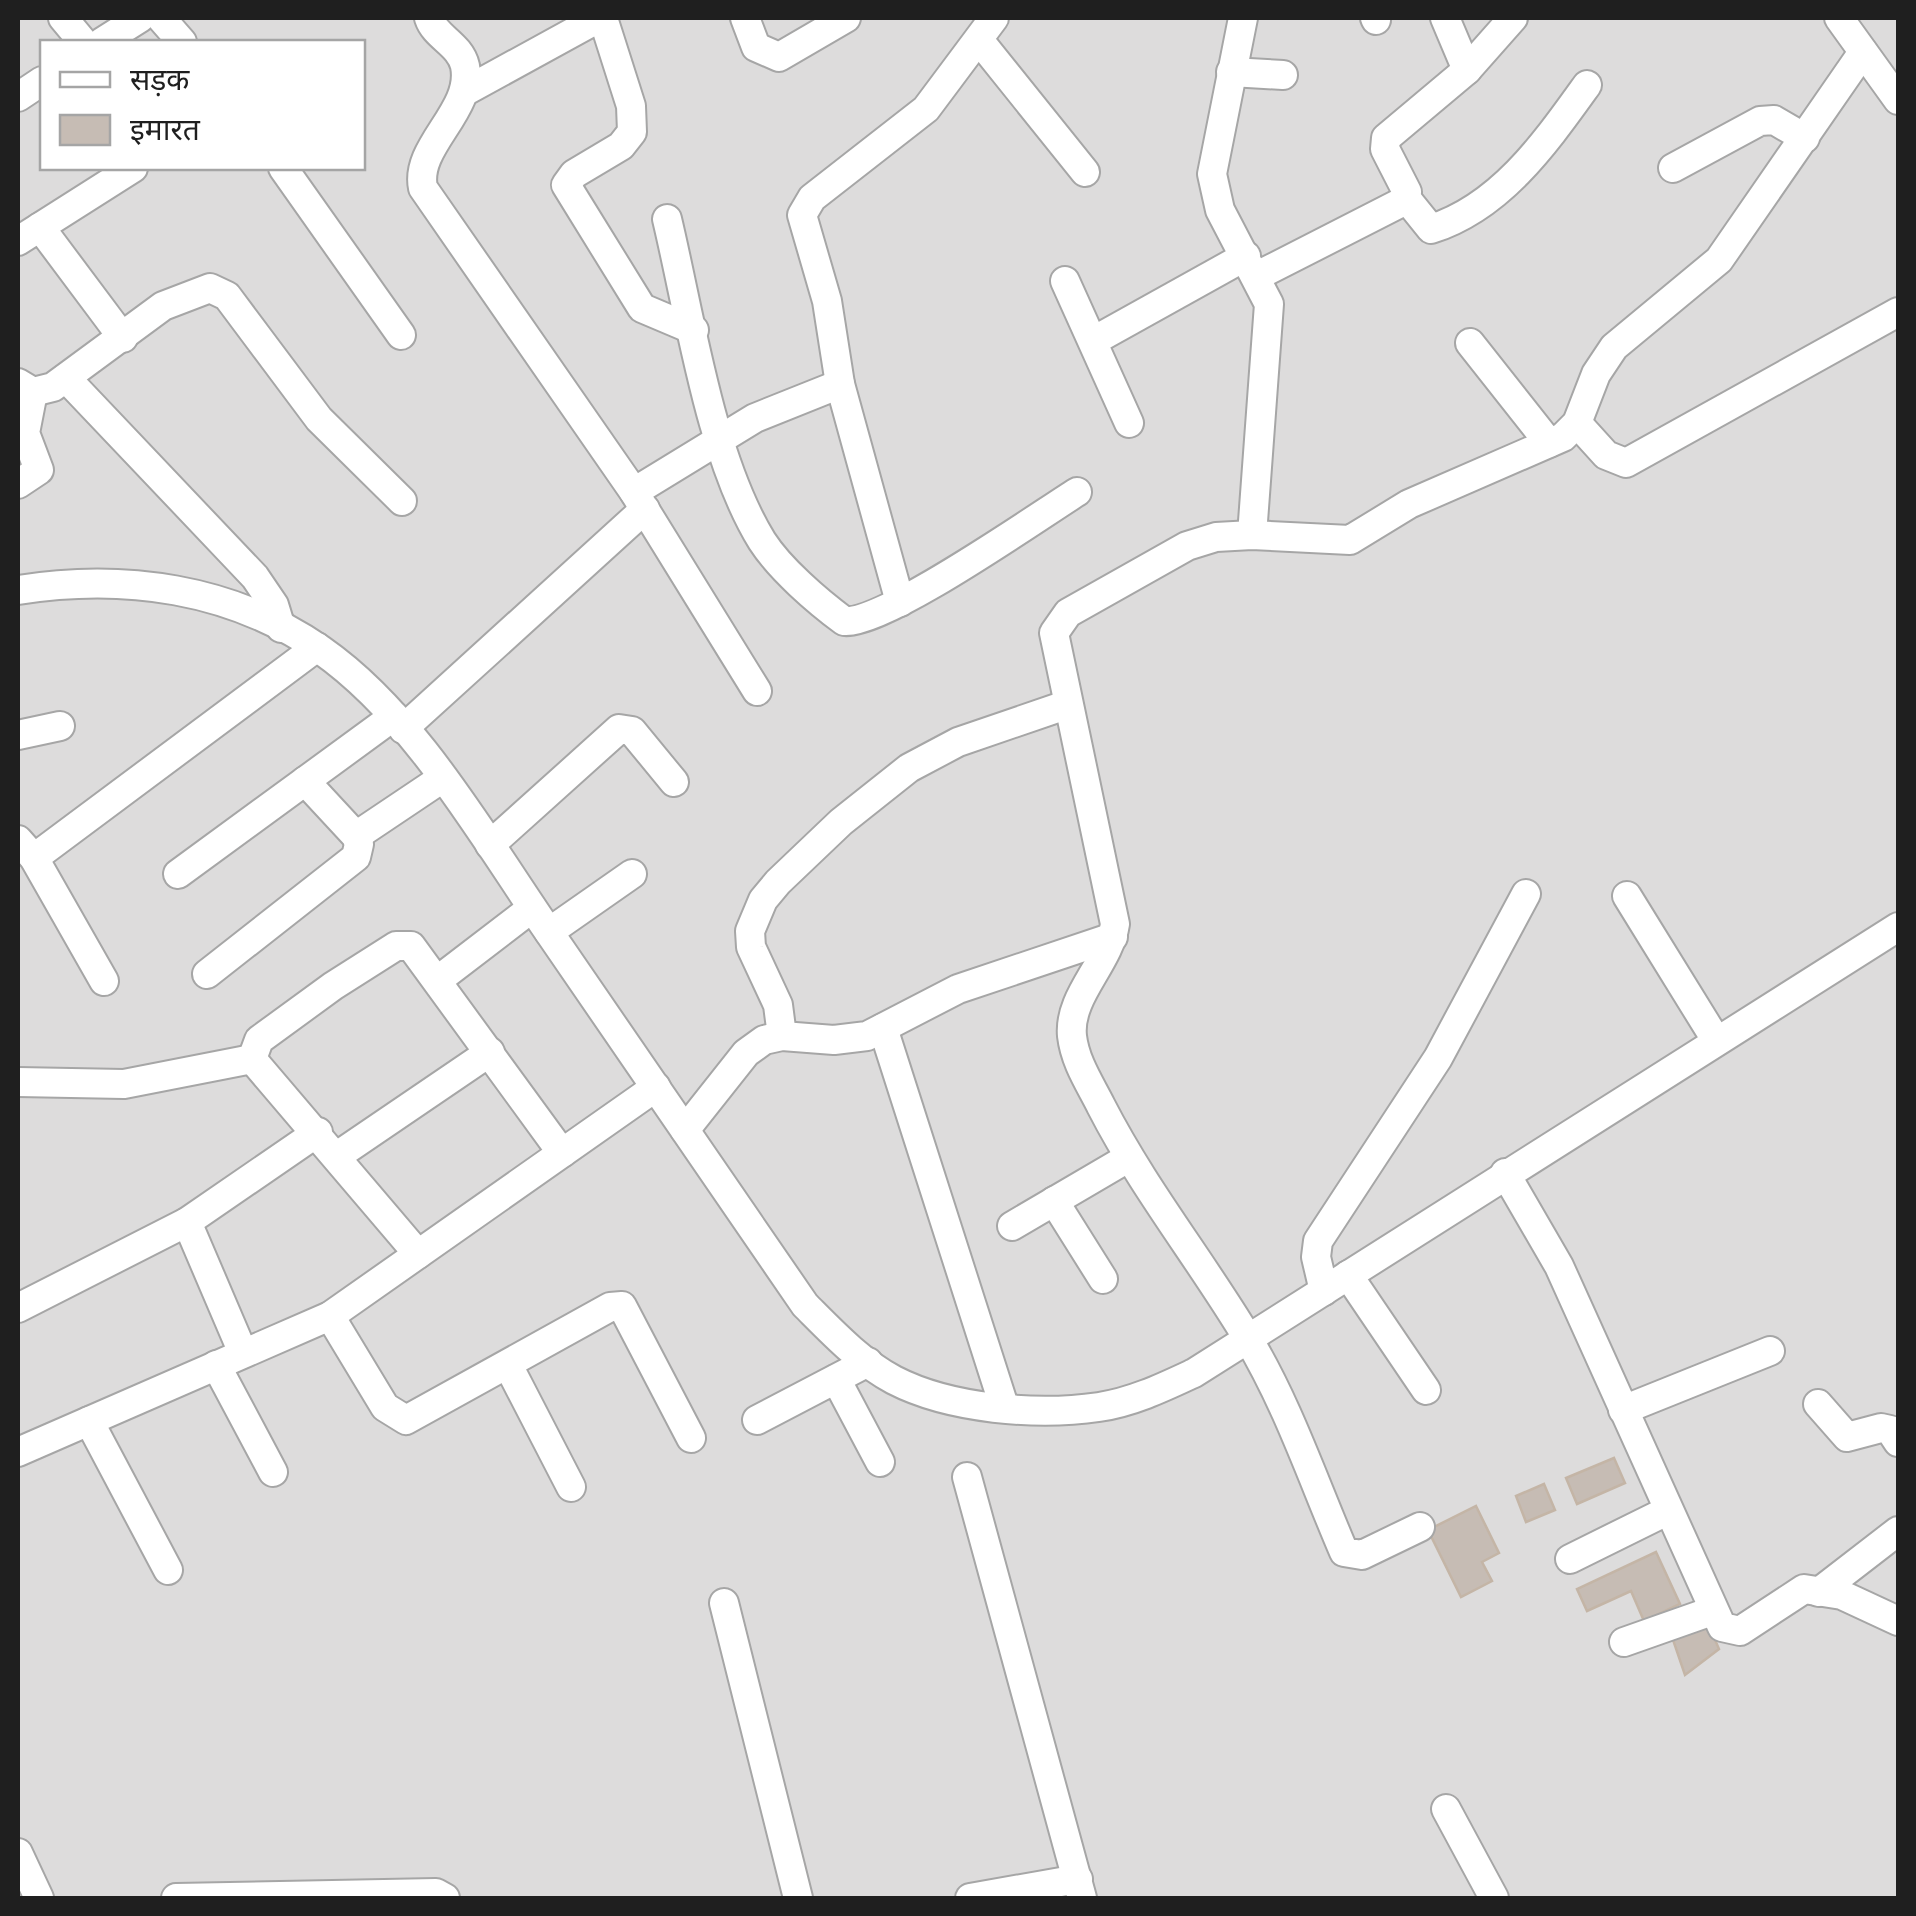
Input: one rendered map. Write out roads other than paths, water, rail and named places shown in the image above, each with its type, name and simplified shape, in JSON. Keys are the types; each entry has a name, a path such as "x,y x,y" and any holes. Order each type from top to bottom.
{"street":[{"path":"63,18 81,40"},
{"path":"105,40 140,18"},
{"path":"161,18 180,40"},
{"path":"428,18 464,60 464,92 424,172 423,188 639,500 758,691"},
{"path":"464,92 601,18 631,106 632,132 621,146 574,174 566,186 642,308 694,330"},
{"path":"744,18 756,47 768,57 778,57 846,18"},
{"path":"1244,18 1212,174 1220,210 1251,266 1270,318 1252,535"},
{"path":"1445,18 1466,70"},
{"path":"1094,340 1406,198 1408,192 1385,149 1386,138 1466,70 1513,18"},
{"path":"1840,18 1898,100"},
{"path":"900,602 840,384 827,301 803,222 804,209 926,109 987,29 1086,172"},
{"path":"1420,1528 1362,1555 1344,1552 1306,1455 1248,1339 1128,1158 1079,1064 1072,1038 1074,1013 1113,937 1113,906 1053,640 1060,621 1188,546 1216,537 1252,535 1350,540 1409,504 1549,443 1577,423 1596,374 1614,347 1719,260 1864,52"},
{"path":"1231,72 1283,75"},
{"path":"18,98 40,82"},
{"path":"1406,198 1425,226 1434,228 1499,189 1540,151 1587,85"},
{"path":"1672,168 1760,121 1774,120 1805,138"},
{"path":"122,338 29,234 130,170"},
{"path":"284,170 402,336"},
{"path":"667,219 720,439 764,544 839,617 858,620 900,602 1077,492"},
{"path":"1065,282 1130,423"},
{"path":"18,484 39,470 25,433 25,387 66,378 163,306 210,288 220,291 320,419 402,501"},
{"path":"1577,423 1606,455 1626,463 1898,312"},
{"path":"1470,344 1549,443"},
{"path":"66,378 255,577 274,605 280,628"},
{"path":"178,874 306,781 398,722 639,500 720,439 795,400 840,384"},
{"path":"18,590 113,582 160,586 210,597 317,647 351,673 398,722 490,846 805,1305 868,1362 916,1390 1004,1406 1098,1407 1150,1393 1194,1373 1898,927"},
{"path":"104,980 26,849 317,647"},
{"path":"782,1036 778,1006 751,947 750,931 763,900 778,882 841,822 909,768 958,742 1066,704"},
{"path":"18,735 60,726"},
{"path":"490,846 619,729 636,736 674,782"},
{"path":"356,836 441,779"},
{"path":"207,974 356,856 356,836 306,781"},
{"path":"549,932 632,874"},
{"path":"1426,1390 1316,1257 1318,1241 1438,1058 1526,894"},
{"path":"1628,896 1716,1040"},
{"path":"438,980 532,908"},
{"path":"685,1130 746,1053 764,1040 782,1036 853,1040 958,990 1113,937"},
{"path":"252,1059 259,1040 396,946 411,946 562,1153"},
{"path":"883,1028 1004,1406"},
{"path":"337,1156 490,1052"},
{"path":"18,1082 124,1084 252,1059"},
{"path":"252,1059 418,1254"},
{"path":"18,1452 330,1316 656,1087"},
{"path":"18,1308 187,1222 318,1132"},
{"path":"1012,1226 1128,1158"},
{"path":"1506,1173 1558,1266 1722,1627 1736,1632 1804,1590 1842,1594 1898,1621"},
{"path":"1054,1201 1103,1279"},
{"path":"187,1222 243,1353"},
{"path":"330,1316 385,1406 398,1419 414,1418 610,1307 622,1306 691,1438"},
{"path":"1624,1410 1770,1351"},
{"path":"757,1420 868,1362"},
{"path":"216,1365 273,1472"},
{"path":"508,1365 572,1488"},
{"path":"836,1379 880,1462"},
{"path":"1818,1404 1846,1437 1882,1428 1890,1430 1898,1442"},
{"path":"89,1421 168,1570"},
{"path":"967,1476 1080,1889 970,1898"},
{"path":"1570,1558 1667,1510"},
{"path":"1819,1592 1898,1530"},
{"path":"724,1603 798,1898"},
{"path":"1624,1642 1712,1611"},
{"path":"1446,1808 1494,1898"},
{"path":"18,1853 39,1898"},
{"path":"176,1898 436,1892 444,1898"}]}
